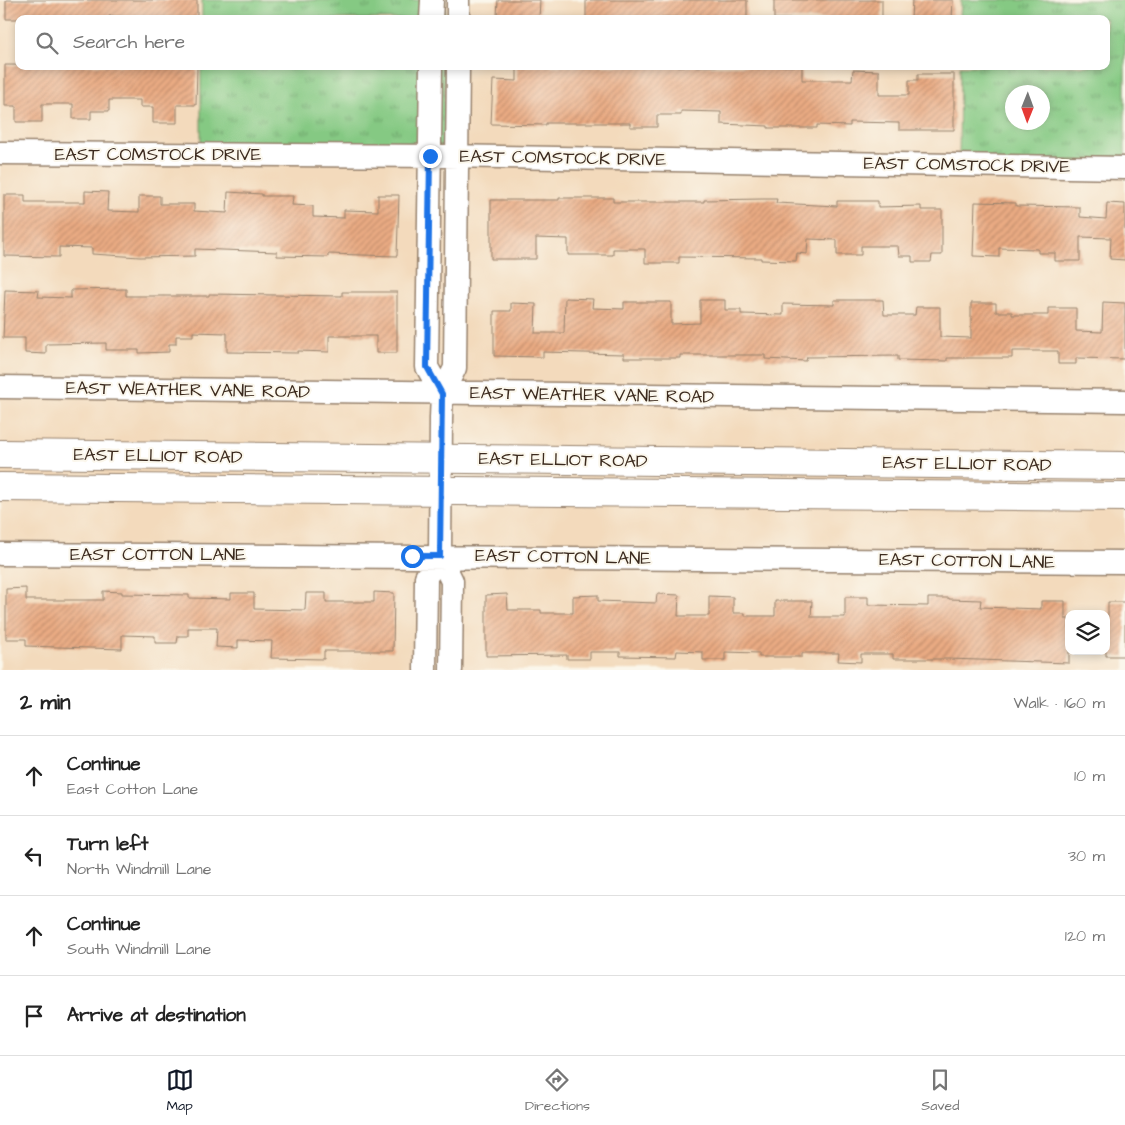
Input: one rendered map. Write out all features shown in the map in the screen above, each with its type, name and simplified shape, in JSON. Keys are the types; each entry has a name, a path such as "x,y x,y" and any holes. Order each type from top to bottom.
{"main road":[{"name":"EAST ELLIOT ROAD","path":"0,454 441,475 1125,497"},
{"name":"EAST ELLIOT ROAD","path":"0,487 441,475 1125,466"}],"street":[{"path":"431,15 432,0"},
{"path":"458,0 458,15"},
{"path":"431,70 427,367 442,394"},
{"path":"451,670 452,581 440,556 442,394 455,368 458,70"},
{"name":"EAST COMSTOCK DRIVE","path":"0,153 457,156 1125,168"},
{"name":"EAST WEATHER VANE ROAD","path":"0,388 1125,401"},
{"name":"EAST COTTON LANE","path":"0,554 1125,562"},
{"path":"425,670 426,577 440,556"}],"green space":[{"path":"202,0 445,0 445,15 202,15"},
{"path":"961,0 1125,0 1125,168 959,165 960,70 1110,70 1110,15 960,15"},
{"path":"201,70 445,70 444,156 201,155"}],"building":[{"path":"6,0 197,0 197,15 15,15 15,19 6,19"},
{"path":"498,0 540,0 539,15 497,15"},
{"path":"586,0 747,0 747,15 586,15"},
{"path":"774,0 882,0 882,15 774,15"},
{"path":"912,0 953,0 952,15 911,15"},
{"path":"5,65 15,65 15,70 197,70 196,105 177,105 177,123 153,123 153,107 140,107 140,100 109,100 109,111 91,111 91,119 73,119 73,104 42,104 42,122 16,122 16,106 5,106"},
{"path":"517,70 802,70 802,80 852,80 853,70 879,71 879,95 909,95 909,80 918,80 918,74 954,74 954,130 899,130 899,123 850,122 850,126 817,125 817,128 768,128 768,126 721,124 721,112 681,111 681,115 657,115 657,127 630,127 630,123 491,124 493,80 517,81"},
{"path":"85,191 108,192 107,211 139,212 139,196 160,196 160,204 194,204 194,211 227,213 228,192 262,194 262,196 293,196 292,205 313,206 313,217 344,218 344,210 378,211 378,195 399,195 397,256 328,254 328,257 277,256 277,252 195,249 195,256 140,257 92,254 92,248 59,247 59,257 4,256 4,195 25,195 25,202 85,202"},
{"path":"559,198 613,198 613,202 704,202 704,200 777,199 776,203 837,206 837,201 878,201 878,207 921,206 921,210 942,210 942,255 932,255 931,262 912,262 912,256 899,256 898,246 861,246 861,255 837,255 837,240 808,239 807,254 797,253 796,261 761,260 761,258 679,257 679,263 645,263 645,249 613,249 613,255 568,255 568,239 536,238 536,259 491,259 491,200 559,200"},
{"path":"975,202 1016,203 1016,206 1080,207 1080,217 1106,219 1107,203 1125,204 1125,260 1110,259 1111,238 1080,237 1080,261 1055,261 1055,253 1038,253 1038,249 999,248 999,257 973,256"},
{"path":"126,289 126,296 209,296 209,294 342,296 342,292 397,292 397,353 376,353 376,336 329,336 329,352 298,351 298,353 227,352 227,333 193,332 193,336 176,336 176,344 169,344 169,352 139,353 139,350 106,350 106,343 46,344 46,354 25,353 25,338 3,338 5,290 39,291 38,297 71,298 71,290"},
{"path":"565,298 593,299 592,308 624,309 624,302 671,302 671,324 700,323 700,300 725,300 725,310 741,310 741,314 783,315 783,304 834,305 834,300 883,300 884,315 915,315 916,307 940,307 940,337 971,338 971,303 996,303 996,312 1012,312 1012,315 1048,315 1048,308 1076,308 1076,331 1102,332 1103,302 1125,303 1125,359 1076,358 1076,364 1058,364 1058,351 1012,351 1012,358 947,358 947,361 898,360 898,356 807,357 806,361 765,359 765,355 680,355 680,358 624,358 624,354 543,352 543,357 494,356 494,311 511,311 511,303 536,304 535,333 564,333"},
{"path":"26,588 26,600 103,600 103,591 122,592 122,594 189,595 189,598 231,599 231,593 254,593 254,609 305,610 306,593 326,593 326,602 374,602 374,592 394,593 393,651 324,651 324,659 271,658 272,641 238,640 238,648 216,647 217,628 188,628 188,636 178,636 177,643 155,643 155,636 122,635 122,649 26,646 26,639 6,639 6,589"},
{"path":"507,594 508,610 541,610 541,613 573,613 573,596 598,595 598,601 656,603 657,594 679,595 678,616 709,616 709,596 733,597 733,613 745,613 745,616 775,616 775,601 812,601 811,617 845,617 845,597 868,597 868,605 928,606 928,598 949,598 981,600 980,607 1041,609 1041,601 1065,601 1065,655 1069,655 1069,663 893,659 893,654 861,654 861,662 838,661 839,653 802,653 802,657 759,657 759,653 725,652 725,660 703,660 703,652 677,651 676,657 620,656 620,652 590,652 590,659 567,659 567,655 486,656 486,595"},
{"path":"1108,602 1125,602 1125,656 1106,656 1110,655 1110,610 1108,610"}],"route":[{"path":"412,556 440,556 442,394 427,367 430,156"}]}
